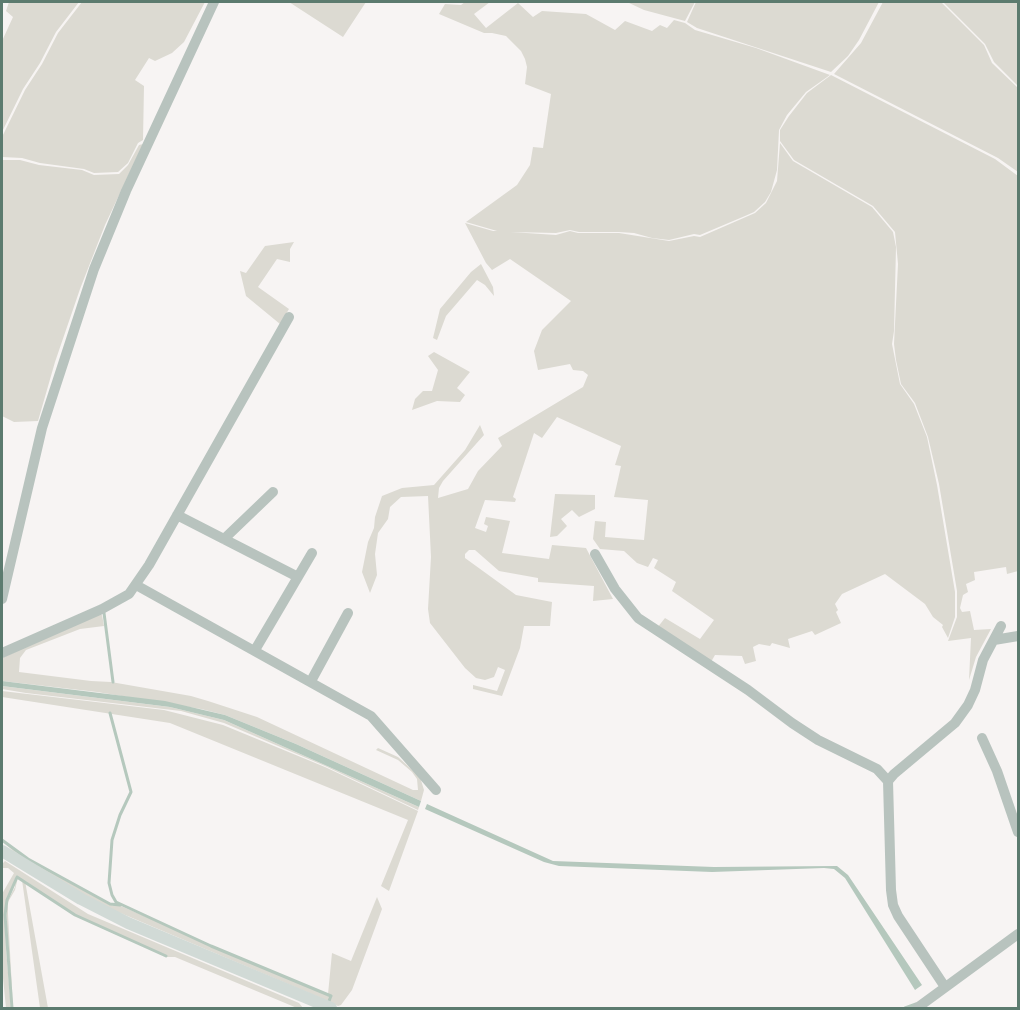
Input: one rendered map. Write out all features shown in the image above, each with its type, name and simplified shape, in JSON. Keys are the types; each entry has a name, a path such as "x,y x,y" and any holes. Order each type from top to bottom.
{"main road":[{"path":"2,851 81,899 128,923 331,1008"}],"street":[{"path":"2,599 42,428 94,269 130,180 214,2"},
{"path":"2,653 102,609 129,594 177,515 289,317"},
{"path":"224,539 273,492"},
{"path":"177,515 298,577"},
{"path":"255,650 312,553"},
{"path":"595,554 615,589 638,618 748,690 818,740 877,769 888,781 893,905 945,987"},
{"path":"136,585 371,716 436,790"},
{"path":"311,681 348,613"},
{"path":"888,781 955,723 968,705 975,690 983,660 1001,626"},
{"path":"994,640 1018,636"},
{"path":"982,738 997,771 1018,832"},
{"path":"917,1008 1018,933"}],"shaded area":[{"path":"9,2 79,2 56,32 23,89 2,132 2,41 13,17 6,11"},
{"path":"82,2 205,2 184,42 172,53 155,61 149,58 135,80 144,86 143,140 138,143 128,163 118,172 94,173 84,169 22,158 2,157 2,137 25,90 58,33"},
{"path":"289,2 366,2 343,37"},
{"path":"465,2 490,2 474,14 486,28 518,3 533,17 542,11 586,14 615,30 625,21 652,31 660,25 667,28 674,20 685,23 695,30 756,48 830,75 806,92 787,115 779,130 777,170 771,192 765,202 754,212 700,235 694,234 669,240 619,232 570,230 556,233 511,232 556,235 570,231 578,233 619,233 669,241 700,237 755,213 766,203 777,181 780,143 793,161 872,207 893,232 896,247 892,344 900,384 914,404 927,437 937,485 955,592 955,617 948,638 943,625 933,617 925,604 885,574 842,594 835,604 841,623 815,635 812,631 788,639 790,648 772,643 770,646 759,644 753,647 756,661 745,664 742,656 715,655 711,662 657,628 665,618 700,639 714,620 672,591 676,582 654,568 658,560 653,558 648,567 637,563 624,551 600,549 593,539 595,521 606,522 605,537 644,540 648,500 614,497 621,466 615,465 621,446 557,417 542,438 534,433 513,497 516,499 515,502 485,500 475,528 486,532 488,526 484,524 486,517 510,521 502,553 549,559 552,545 586,548 613,599 593,601 594,586 538,582 538,578 499,571 475,550 469,550 465,558 516,595 552,602 550,626 524,626 520,648 502,696 473,689 473,685 497,691 505,670 498,667 494,677 485,680 476,678 465,668 430,623 428,609 431,557 428,496 401,497 390,507 388,519 378,533 375,554 377,575 370,593 362,572 368,542 382,496 402,488 434,485 465,450 480,425 484,435 443,481 439,488 438,498 468,489 478,471 502,446 498,438 583,387 588,375 583,371 573,370 570,364 538,370 534,351 542,330 571,301 510,259 492,270 465,223 497,231 466,222 517,185 530,165 533,147 543,148 551,94 525,84 527,67 525,59 521,51 506,36 484,33 439,14 445,4 461,5"},
{"path":"627,2 695,2 685,21 644,10"},
{"path":"696,2 879,2 859,40 848,56 831,72 697,28 687,22"},
{"path":"883,2 941,2 984,45 992,63 1018,88 1018,172 998,158 834,74 861,43"},
{"path":"943,2 1018,2 1018,86 994,62 985,44"},
{"path":"831,75 995,159 1018,176 1018,571 1007,574 1006,567 974,572 975,580 966,584 968,592 963,595 960,608 962,612 970,611 974,630 991,629 976,657 969,680 971,638 948,641 957,617 957,591 939,484 928,437 915,403 901,384 896,360 894,344 898,264 895,232 873,206 794,160 780,141 780,130 789,116 807,93"},
{"path":"143,144 105,225 80,289 38,421 14,422 2,416 2,160 20,160 39,165 82,170 94,175 119,174 128,165 139,145"},
{"path":"294,242 290,249 290,262 277,259 258,287 289,309 280,324 246,296 240,271 246,273 265,246"},
{"path":"481,264 493,287 494,296 485,285 477,280 446,316 437,340 433,338 440,309 471,272"},
{"path":"434,352 470,372 457,388 465,395 460,402 437,401 412,410 415,399 423,391 432,391 438,370 428,356"},
{"path":"555,494 595,495 595,509 579,517 572,510 561,519 567,526 557,536 550,537"},
{"path":"99,613 102,615 104,626 80,629 26,650 20,658 19,672 111,682 208,701 257,717 413,790 418,790 417,779 412,772 398,760 376,750 378,748 398,757 420,777 424,790 421,801 296,744 225,715 97,692 2,681 2,658"},
{"path":"2,681 165,701 225,715 296,744 421,801 419,807 224,720 170,707 2,686"},
{"path":"2,686 170,707 224,720 419,807 418,810 325,766 224,723 181,711 26,693 2,689"},
{"path":"2,691 164,710 223,725 325,767 418,811 389,891 381,886 408,820 170,723 2,697"},
{"path":"427,804 553,861 714,867 837,866 848,875 922,985 915,990 845,878 834,869 712,872 559,866 544,862 425,809"},
{"path":"2,841 28,860 110,905 121,906 331,997 328,1001 111,909 81,894 13,851"},
{"path":"5,861 88,914 299,1003 303,1008 297,1008 175,957 167,957 106,930 75,915 25,881 48,1008 40,1008 22,880 18,877 15,890 8,902 13,1008 6,915 8,900 15,887 16,876 5,905 11,1008 6,1008 2,968 2,894 14,873 8,868 3,868 2,871 2,864"},
{"path":"377,897 382,909 352,990 338,1006 329,1002 332,997 328,994 332,953 351,961"}],"waterway":[{"path":"104,613 113,682"},
{"path":"110,713 131,792 112,840 109,883 116,902 211,946 331,996 329,1001"},
{"path":"2,840 28,859 110,904 120,905"},
{"path":"12,1008 5,915 7,900 17,877 75,915 166,956"},
{"path":"905,1008 916,1004"}]}
